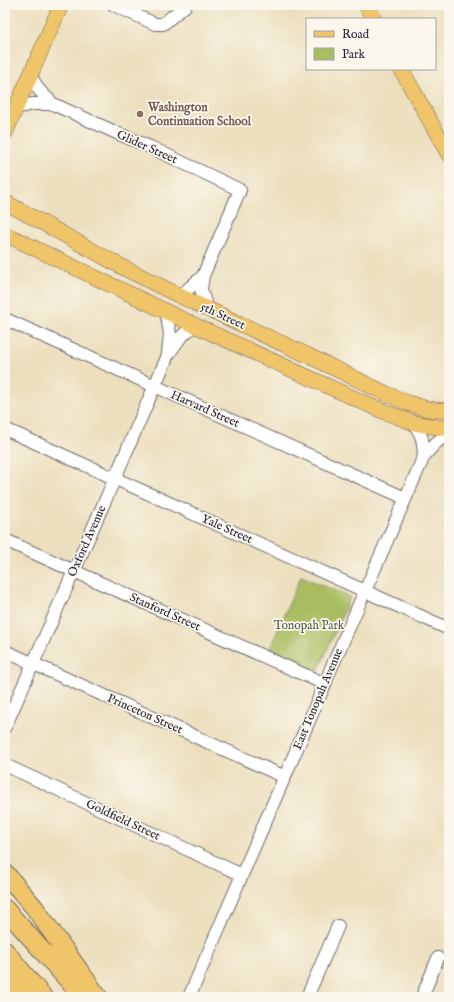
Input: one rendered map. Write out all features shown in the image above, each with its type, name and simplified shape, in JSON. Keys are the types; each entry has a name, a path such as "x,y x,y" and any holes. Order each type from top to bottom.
{"highway":[{"path":"5,873 34,907 98,997"},
{"path":"5,909 83,997"},
{"path":"5,951 43,997"},
{"path":"5,976 23,997"}],"main road":[{"path":"5,133 61,5"},
{"path":"366,5 373,18"},
{"path":"402,70 449,155"},
{"name":"5th Street","path":"5,202 124,268 207,309 408,403 427,408 449,411"},
{"name":"5th Street","path":"5,234 194,325 380,410 414,423 449,429"},
{"path":"290,369 309,356"}],"street":[{"path":"114,5 155,24 163,24 186,5"},
{"name":"Glider Street","path":"30,75 39,90 53,104 150,147 240,190 203,276"},
{"name":"Glider Street","path":"16,108 32,104 53,104"},
{"path":"180,296 203,276"},
{"path":"203,276 201,289 207,309"},
{"name":"Oxford Avenue","path":"166,311 170,334 168,355"},
{"name":"Harvard Street","path":"5,319 405,498"},
{"name":"Oxford Avenue","path":"5,727 168,355 180,338 194,325"},
{"path":"414,423 421,434 424,456"},
{"name":"Yale Street","path":"5,429 449,629"},
{"name":"East Tonopah Avenue","path":"189,997 424,456 438,440 449,434"},
{"name":"Stanford Street","path":"5,540 325,684"},
{"name":"Princeton Street","path":"5,651 284,777"},
{"name":"Goldfield Street","path":"5,765 242,875"},
{"path":"308,997 338,926"},
{"path":"422,997 438,958"}],"green space":[{"name":"Tonopah Park","path":"301,576 350,597 317,673 268,653"}],"place":[{"name":"Washington Continuation School","path":"140,114"}]}
